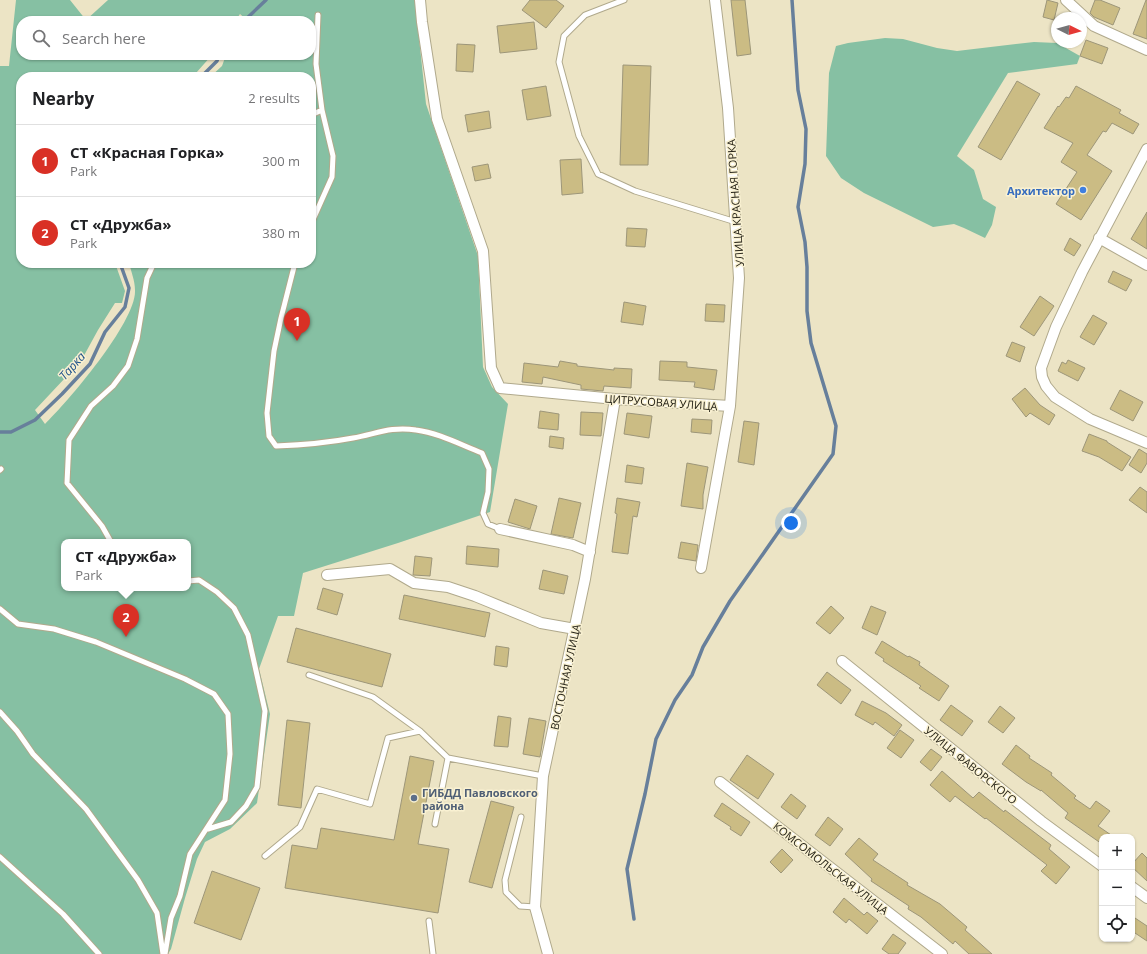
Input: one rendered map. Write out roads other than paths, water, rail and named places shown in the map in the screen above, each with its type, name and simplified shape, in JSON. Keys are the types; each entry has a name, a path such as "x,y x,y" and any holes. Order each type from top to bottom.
{"street":[{"name":"ЦИТРУСОВАЯ УЛИЦА","path":"420,0 422,22 438,119 483,251 491,368 500,388 614,399 730,406 701,568"},
{"name":"УЛИЦА КРАСНАЯ ГОРКА","path":"715,0 728,108 739,278 730,406"},
{"path":"1066,0 1094,26 1147,50"},
{"path":"1147,149 1099,238 1056,328 1041,368 1042,377 1046,386 1055,397 1090,419 1147,443"},
{"path":"1099,238 1147,265"},
{"name":"ВОСТОЧНАЯ УЛИЦА","path":"548,954 534,907 543,776 590,552 614,399"},
{"path":"500,529 572,545 590,552"},
{"path":"327,574 390,569 414,584 448,588 475,596 541,623 575,629"},
{"name":"УЛИЦА ФАВОРСКОГО","path":"842,661 1041,821 1099,864"},
{"name":"КОМСОМОЛЬСКАЯ УЛИЦА","path":"720,782 942,954"},
{"path":"1135,890 1147,898"}],"lane":[{"path":"624,0 585,15 564,36 559,62 579,136 598,174 635,190 736,222"},
{"path":"316,215 332,176 333,156 322,110 316,64 318,15"},
{"path":"316,113 322,110"},
{"path":"109,539 102,526 67,483 69,440 91,406 113,386 128,366 137,339 147,278 152,268"},
{"path":"294,268 274,351 267,413 269,436 276,446 353,438 394,428 417,430 444,438 482,453 489,469 488,492 483,513 488,524 500,529"},
{"path":"191,581 199,580 217,592 234,608 248,635 265,711 257,787 246,806 231,822 208,829"},
{"path":"0,609 18,624 54,629 96,642 185,679 214,694 228,714 230,754 225,800 208,829 190,854 180,896 171,918 164,954"},
{"path":"308,675 373,697 420,731 448,758 543,776"},
{"path":"0,712 17,731 33,754 86,809 138,880 157,913 164,954"},
{"path":"265,856 300,827 317,789 370,804 388,738 420,731"},
{"path":"435,824 448,758"},
{"path":"521,817 505,880 506,892 520,906 534,907"},
{"path":"0,857 63,914 99,954"},
{"path":"429,921 433,954"}],"waterway":[{"name":"Тарка","path":"249,16 266,0"},
{"path":"634,919 627,869 645,794 656,739 675,700 692,675 703,647 730,601 833,454 836,426 811,343 807,311 807,267 805,242 798,207 805,164 806,129 798,90 792,0"},
{"name":"Тарка","path":"206,72 217,60"},
{"name":"Тарка","path":"0,432 11,432 35,420 90,364 105,332 125,307 129,288 122,268"}],"place":[{"name":"Архитектор","path":"1083,190"},
{"name":"СТ «Красная Горка»","path":"297,341"},
{"name":"СТ «Дружба»","path":"126,637"},
{"name":"ГИБДД Павловского района","path":"414,798"}]}
